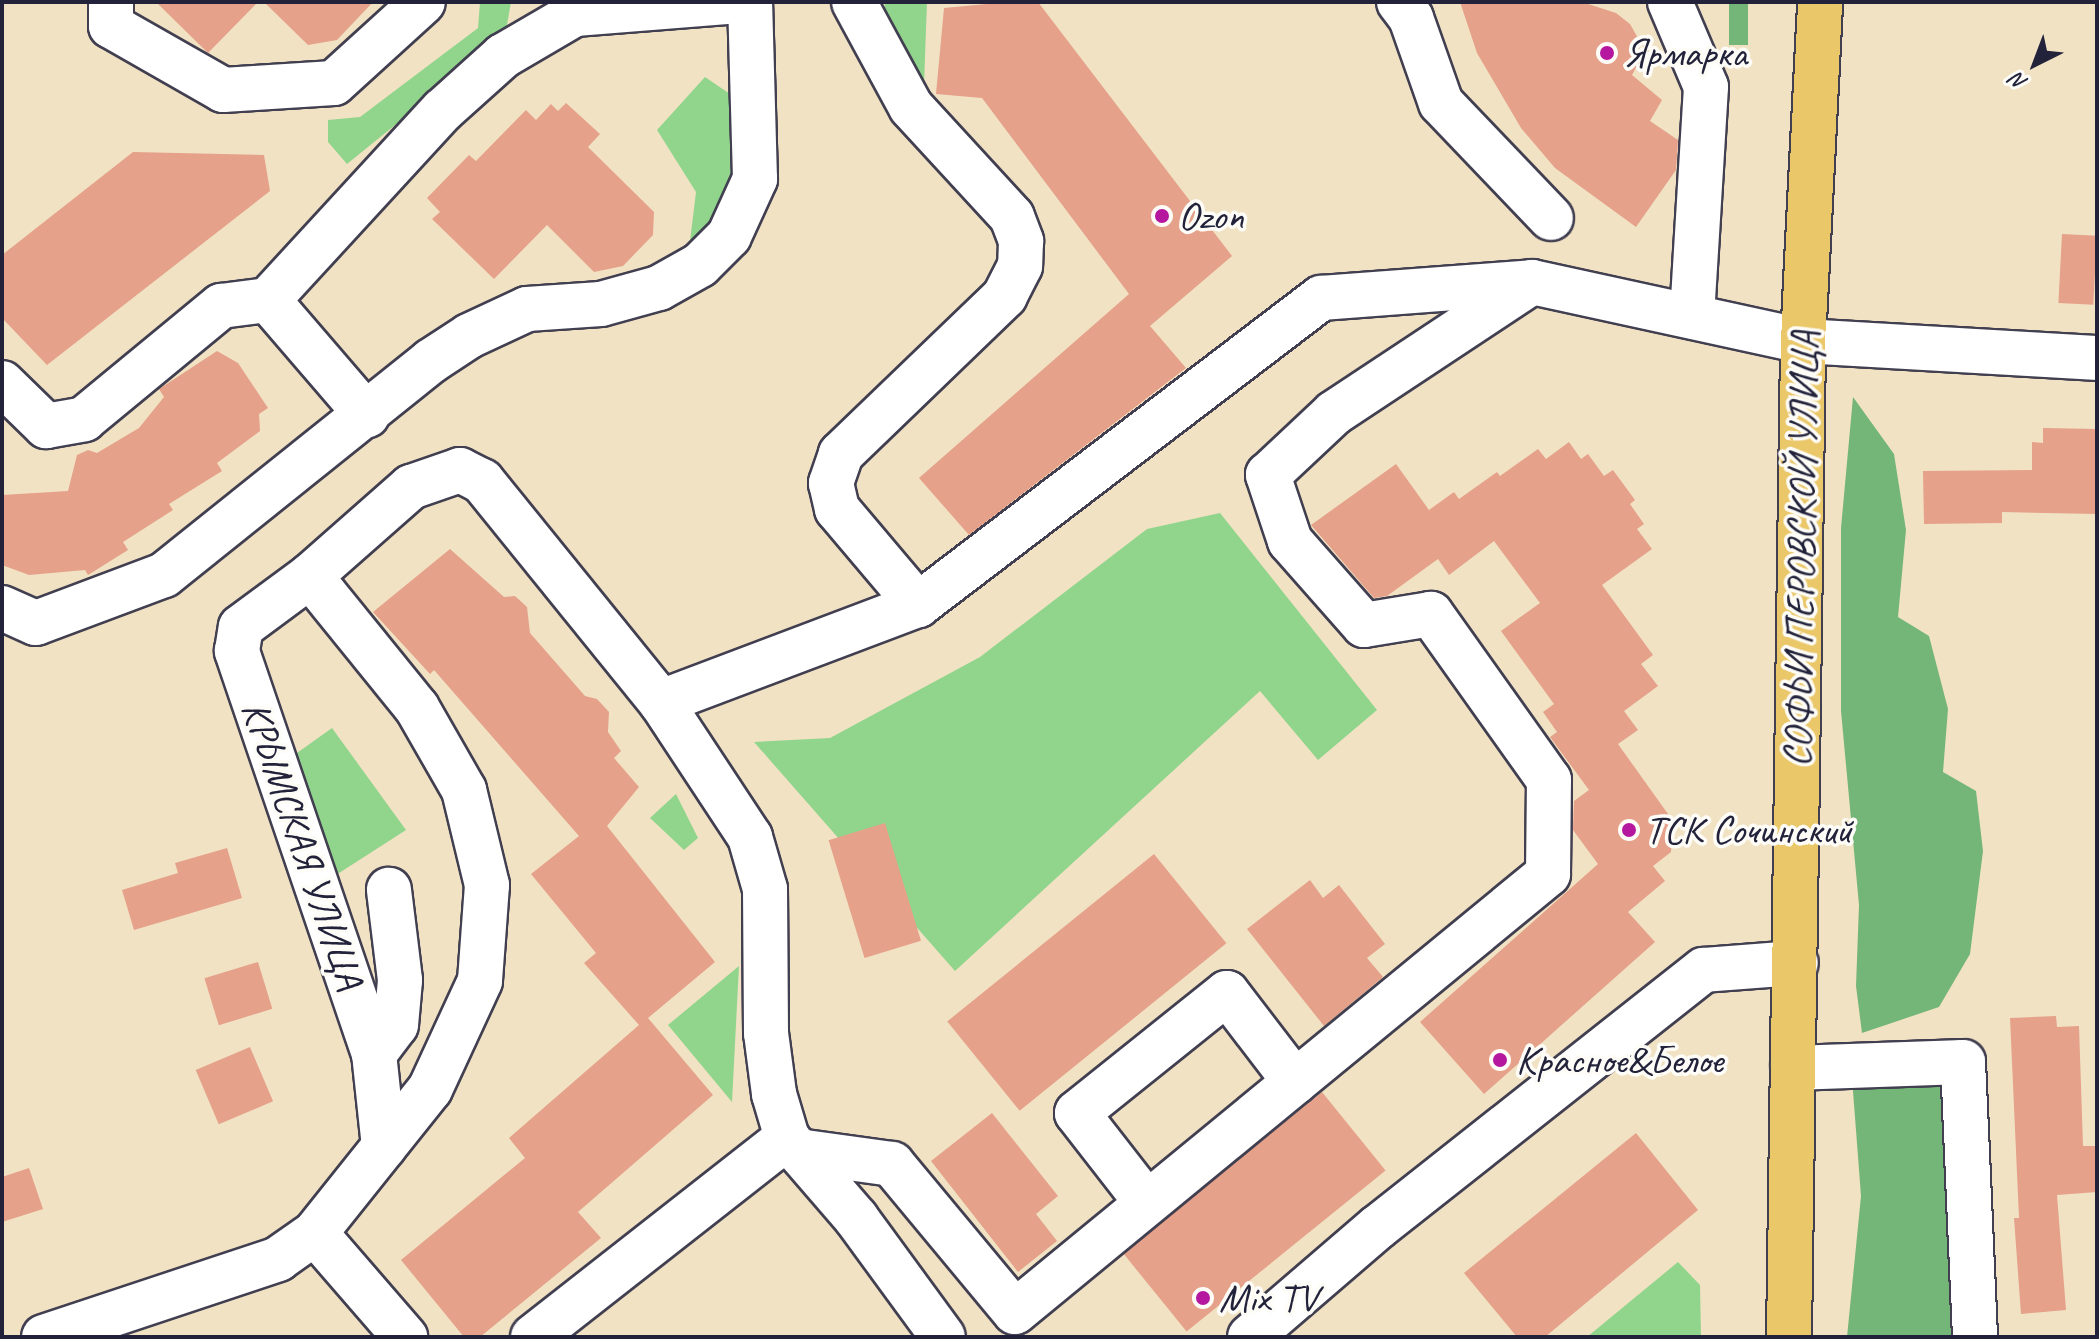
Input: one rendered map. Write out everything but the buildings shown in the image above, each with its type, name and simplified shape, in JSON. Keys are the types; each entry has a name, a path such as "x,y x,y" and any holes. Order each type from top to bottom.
{"main road":[{"name":"СОФЬИ ПЕРОВСКОЙ УЛИЦА","path":"1789,1337 1803,341 1820,2"}],"street":[{"path":"111,2 111,26 223,90 334,83 423,2"},
{"path":"2,383 46,426 84,419 221,306 268,300 443,110 503,56 575,14 727,2"},
{"path":"2,608 36,623 164,575 431,361 492,325 527,309 601,304 659,288 700,265 729,236 755,179 750,2"},
{"path":"854,2 911,107 1012,217 1021,241 1020,266 1005,296 841,454 831,483 837,509 918,605"},
{"path":"1399,2 1411,18 1441,103 1551,218"},
{"path":"1670,2 1706,87 1692,317"},
{"path":"533,1337 792,1144 892,1164 1015,1312 1548,874 1549,780 1431,614 1364,625 1290,541 1268,475 1334,413 1532,282"},
{"path":"661,702 918,605 1321,298 1532,282 1803,341 2097,358"},
{"path":"268,300 367,415"},
{"name":"КРЫМСКАЯ УЛИЦА","path":"384,1147 374,1054 237,651 241,627 310,576 411,487 460,470 482,481 661,702 750,837 765,889 766,1033 774,1094 792,1144"},
{"path":"44,1337 278,1259 315,1233 430,1089 480,981 487,885 456,776 417,708 310,576"},
{"path":"374,1054 396,1025 400,980 389,890"},
{"path":"1250,1337 1378,1227 1704,970 1796,963"},
{"path":"1147,1203 1077,1113 1227,993 1295,1082"},
{"path":"1793,1068 1963,1062 1975,1337"},
{"path":"792,1144 856,1218 943,1337"},
{"path":"315,1233 405,1337"}],"green space":[{"path":"480,2 511,2 505,36 347,164 328,142 328,120 360,117 478,28"},
{"path":"885,2 927,2 924,85 884,23"},
{"path":"1729,2 1748,2 1748,45 1729,45"},
{"path":"705,77 733,96 735,208 689,249 696,192 657,130"},
{"path":"1853,397 1894,454 1906,530 1898,617 1929,636 1948,709 1943,772 1976,791 1983,851 1970,954 1939,1007 1862,1033 1856,986 1859,905 1841,711 1841,528"},
{"path":"1220,513 1377,710 1318,760 1260,691 955,971 754,742 830,738 980,657 1147,529"},
{"path":"332,728 406,830 336,875 283,763"},
{"path":"676,794 698,838 684,850 650,818"},
{"path":"739,966 732,1102 668,1025"},
{"path":"1852,1078 1941,1084 1950,1136 1960,1337 1847,1337 1861,1196"},
{"path":"1678,1262 1700,1285 1701,1337 1587,1337"}],"place":[{"name":"Ярмарка","path":"1607,53"},
{"name":"Ozon","path":"1162,216"},
{"name":"ТСК Сочинский","path":"1629,830"},
{"name":"Красное&Белое","path":"1500,1060"},
{"name":"Mix TV","path":"1203,1298"}]}
